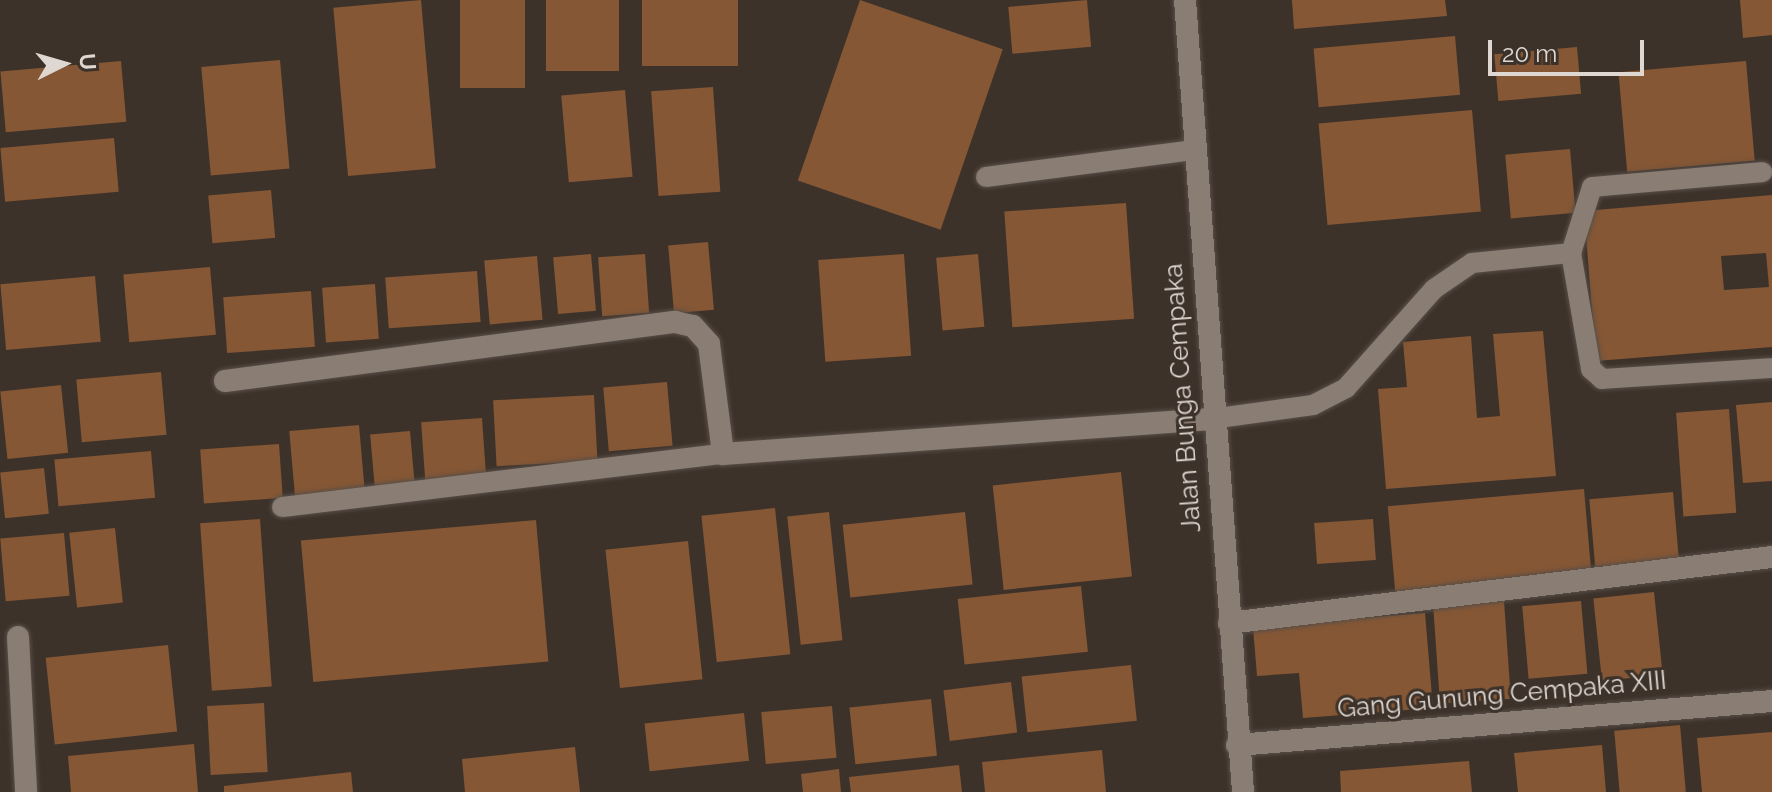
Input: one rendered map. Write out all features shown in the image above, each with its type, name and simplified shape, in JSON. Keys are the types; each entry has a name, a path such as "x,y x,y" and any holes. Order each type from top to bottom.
{"street":[{"name":"Jalan Bunga Cempaka","path":"1185,0 1211,419 1243,792"},
{"path":"225,381 675,322 693,326 709,344 723,454 1211,419"},
{"path":"1229,623 1772,557"},
{"path":"18,637 26,792"},
{"name":"Gang Gunung Cempaka XIII","path":"1237,745 1772,701"}],"lane":[{"path":"986,177 1194,150"},
{"path":"1762,172 1592,187 1571,253 1591,369 1602,379 1772,368"},
{"path":"1211,419 1313,405 1346,388 1434,289 1472,263 1571,253"},
{"path":"282,507 723,454"}],"building":[{"path":"421,0 436,168 348,176 333,8"},
{"path":"460,0 525,0 525,88 460,88"},
{"path":"546,0 619,0 619,71 546,71"},
{"path":"642,0 738,0 738,66 642,66"},
{"path":"860,0 1003,49 941,230 798,181"},
{"path":"1087,0 1091,47 1012,54 1008,7"},
{"path":"1292,0 1445,0 1447,16 1294,29"},
{"path":"1740,0 1772,0 1772,35 1743,38"},
{"path":"1455,36 1460,95 1319,107 1314,48"},
{"path":"1577,47 1581,94 1498,101 1494,54"},
{"path":"280,60 289,169 211,175 201,67"},
{"path":"121,61 126,122 6,132 0,72"},
{"path":"1746,61 1755,161 1627,172 1618,72"},
{"path":"713,87 720,192 658,196 651,91"},
{"path":"625,90 633,177 569,182 561,96"},
{"path":"1472,110 1481,212 1327,225 1319,123"},
{"path":"114,138 119,192 5,202 0,148"},
{"path":"1570,149 1576,213 1511,218 1505,155"},
{"path":"271,190 275,238 212,243 208,195"},
{"path":"1772,195 1772,347 1596,361 1584,211","holes":["1766,253 1769,287 1724,290 1721,256"]},
{"path":"1126,203 1134,319 1012,327 1004,212"},
{"path":"708,242 714,310 674,313 668,245"},
{"path":"591,254 596,311 558,314 553,257"},
{"path":"645,254 649,313 602,316 598,257"},
{"path":"904,254 911,356 825,362 818,260"},
{"path":"978,254 984,327 943,330 936,258"},
{"path":"537,256 543,320 490,324 484,261"},
{"path":"210,267 216,335 129,342 123,275"},
{"path":"477,271 481,322 389,328 385,277"},
{"path":"95,276 101,342 6,350 0,284"},
{"path":"375,284 379,339 326,343 322,288"},
{"path":"311,291 315,347 227,353 223,297"},
{"path":"1543,331 1556,476 1386,489 1378,389 1407,387 1403,342 1471,336 1477,418 1500,416 1493,334"},
{"path":"161,372 166,435 82,442 76,379"},
{"path":"667,382 673,446 609,451 603,388"},
{"path":"61,385 68,453 7,459 0,391"},
{"path":"594,395 597,461 497,466 493,400"},
{"path":"1772,402 1772,481 1743,483 1736,405"},
{"path":"1729,409 1736,513 1683,516 1676,413"},
{"path":"482,418 486,480 425,484 421,422"},
{"path":"359,425 365,490 295,496 289,431"},
{"path":"410,431 415,485 375,488 370,434"},
{"path":"279,444 283,498 204,503 200,450"},
{"path":"151,451 155,498 58,506 54,459"},
{"path":"44,468 49,514 5,518 0,473"},
{"path":"1121,472 1132,576 1004,590 993,485"},
{"path":"1584,489 1591,575 1395,592 1388,506"},
{"path":"1673,492 1679,560 1595,567 1589,499"},
{"path":"775,508 790,654 717,662 701,516"},
{"path":"829,512 842,640 801,645 787,516"},
{"path":"965,512 973,585 850,597 843,525"},
{"path":"260,519 272,687 212,691 200,523"},
{"path":"1373,519 1376,560 1317,564 1314,523"},
{"path":"536,520 548,661 313,682 301,541"},
{"path":"115,528 123,603 77,607 69,533"},
{"path":"64,533 69,596 6,601 0,539"},
{"path":"688,541 703,679 620,688 605,550"},
{"path":"1081,586 1088,652 965,665 958,599"},
{"path":"1654,592 1663,675 1602,681 1593,598"},
{"path":"1504,601 1511,699 1440,704 1433,606"},
{"path":"1581,601 1587,674 1529,679 1522,606"},
{"path":"1425,613 1433,708 1303,718 1299,673 1257,676 1253,627"},
{"path":"168,645 177,732 55,744 46,658"},
{"path":"1131,665 1137,721 1027,732 1022,676"},
{"path":"1011,682 1017,733 950,741 944,690"},
{"path":"931,699 937,756 855,764 849,708"},
{"path":"264,703 268,772 211,775 207,706"},
{"path":"832,706 837,758 766,764 761,712"},
{"path":"744,713 749,761 650,771 645,723"},
{"path":"1680,725 1686,792 1620,792 1614,731"},
{"path":"1772,732 1772,792 1702,792 1697,738"},
{"path":"194,744 198,792 71,792 68,756"},
{"path":"1602,745 1606,792 1518,792 1514,753"},
{"path":"575,747 580,792 465,792 462,759"},
{"path":"1102,750 1106,792 985,792 982,762"},
{"path":"1469,761 1472,792 1341,792 1340,771"},
{"path":"959,765 962,792 851,792 849,777"},
{"path":"839,769 841,792 803,792 801,774"},
{"path":"351,772 353,792 224,792 224,786"}]}
